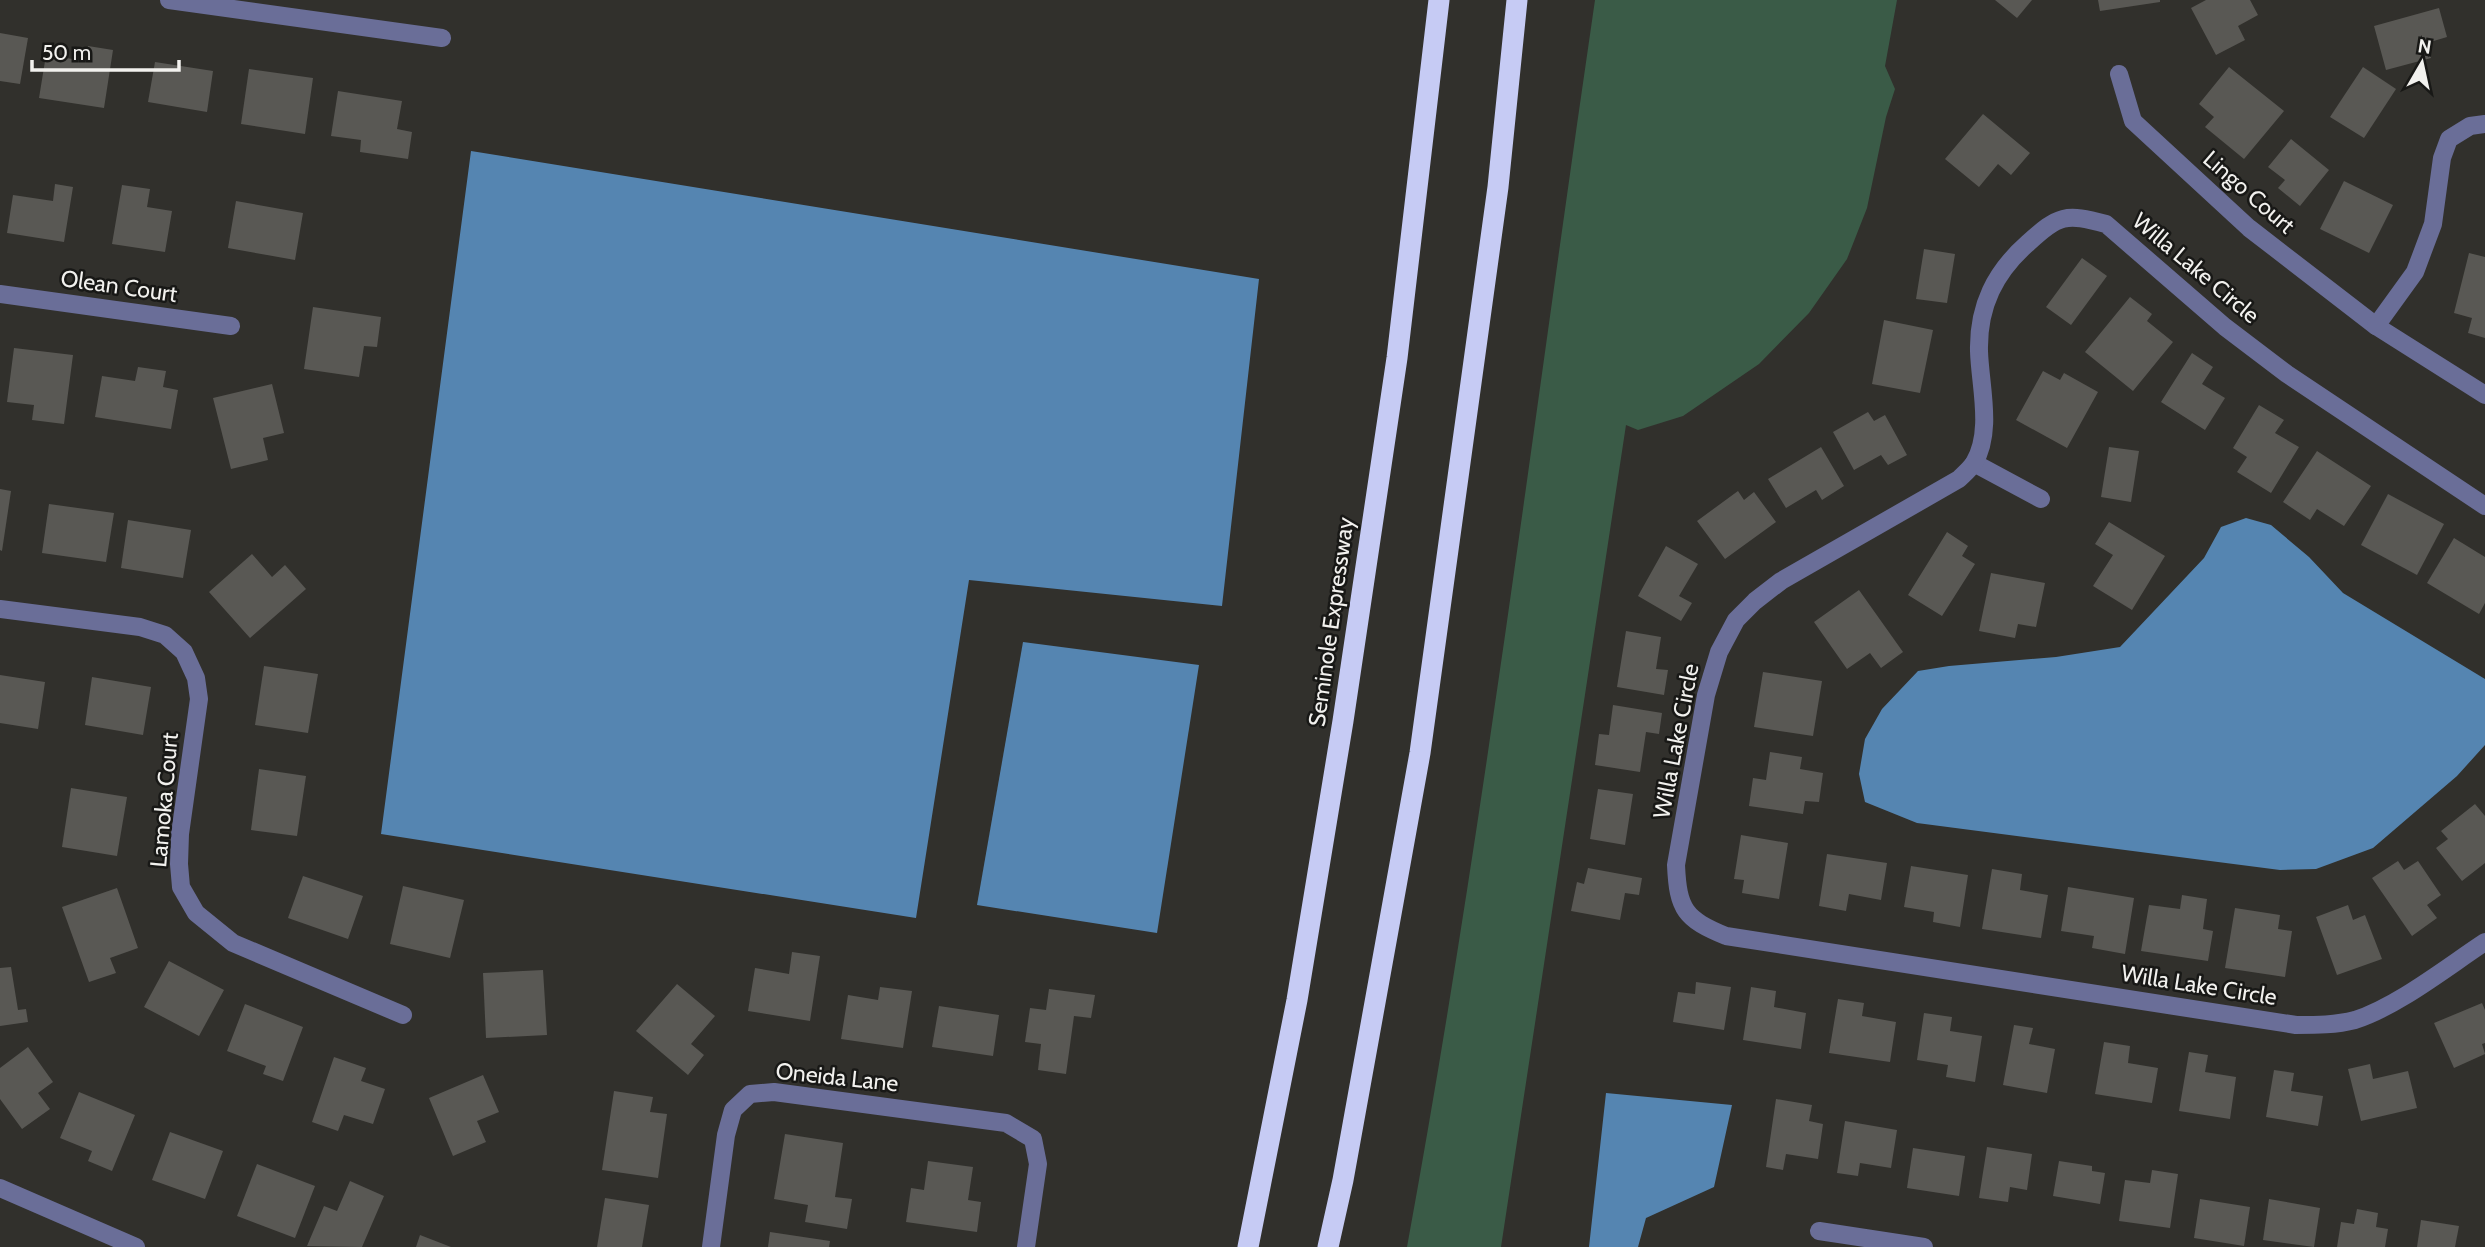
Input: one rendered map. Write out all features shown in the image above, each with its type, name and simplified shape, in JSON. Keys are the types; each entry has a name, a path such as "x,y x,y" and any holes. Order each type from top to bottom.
{"highway":[{"name":"Seminole Expressway","path":"1248,1247 1297,1000 1343,721 1397,358 1439,0"},
{"path":"1328,1247 1343,1180 1420,753 1498,187 1517,0"}],"street":[{"path":"169,0 293,9 442,38"},
{"name":"Lingo Court","path":"2119,74 2133,121 2249,228 2376,326 2485,395"},
{"path":"2376,326 2414,272 2433,224 2442,158 2449,139 2470,126 2485,124"},
{"name":"Willa Lake Circle","path":"2485,506 2287,374 2225,327 2106,223 2086,218 2052,222 2014,255 1997,275 1985,304 1979,348 1984,418 1981,445 1974,463 1959,479 1781,581 1736,620 1719,652 1706,695 1676,865 1677,886 1684,908 1698,924 1726,936 2297,1025 2332,1025 2388,1006 2485,942"},
{"name":"Olean Court","path":"0,294 231,326"},
{"path":"1974,463 2041,499"},
{"name":"Lamoka Court","path":"0,609 140,627 165,635 184,652 196,678 199,699 180,834 179,864 181,887 195,913 233,943 403,1015"},
{"name":"Oneida Lane","path":"710,1247 733,1110 750,1094 774,1092 1006,1123 1033,1139 1038,1164 1026,1247"},
{"path":"0,1188 136,1247"},
{"path":"1819,1231 1924,1247"}],"green space":[{"path":"1595,0 1897,0 1885,66 1895,89 1886,117 1867,208 1847,259 1809,313 1759,364 1683,416 1638,430 1626,425 1501,1247 1407,1247 1484,780"}],"water":[{"path":"471,151 1259,279 1222,606 969,580 916,918 381,834"},
{"path":"2246,518 2271,525 2309,557 2343,593 2485,679 2485,745 2457,776 2373,848 2316,869 2280,870 1917,823 1865,802 1859,774 1865,739 1882,709 1918,671 2056,657 2120,647 2204,558 2221,527"},
{"path":"1023,642 1199,665 1157,933 977,905"},
{"path":"1606,1093 1732,1105 1714,1187 1646,1218 1638,1247 1589,1247"}],"building":[{"path":"1995,0 2032,0 2017,18"},
{"path":"2098,0 2160,0 2160,2 2100,11"},
{"path":"2206,0 2250,0 2258,15 2238,26 2245,40 2216,55 2191,8"},
{"path":"2439,8 2447,37 2427,43 2431,58 2386,70 2374,26"},
{"path":"0,33 28,38 20,84 0,81"},
{"path":"88,46 113,50 104,108 39,98 46,55 86,61"},
{"path":"155,62 213,71 207,112 148,102"},
{"path":"2229,67 2284,111 2244,159 2205,127 2214,117 2199,104"},
{"path":"2363,67 2396,89 2364,138 2330,117"},
{"path":"249,69 313,78 305,134 241,124"},
{"path":"338,91 402,101 397,129 412,132 408,159 360,152 361,140 331,136"},
{"path":"1983,114 2030,153 2011,175 1998,164 1979,187 1945,159"},
{"path":"2291,139 2329,170 2300,206 2278,188 2285,180 2268,167"},
{"path":"2344,181 2393,205 2369,253 2320,229"},
{"path":"55,184 73,187 64,242 7,233 13,195 53,201"},
{"path":"122,185 150,189 147,207 172,211 165,252 112,244"},
{"path":"236,201 303,213 295,260 228,248"},
{"path":"1924,249 1955,254 1947,303 1916,299"},
{"path":"2469,253 2485,257 2485,338 2468,333 2472,318 2454,313"},
{"path":"2082,258 2107,276 2071,325 2046,307"},
{"path":"2130,297 2152,314 2147,321 2173,342 2133,391 2085,352"},
{"path":"313,307 381,317 377,347 364,346 359,377 304,369"},
{"path":"1884,320 1933,330 1920,393 1872,384"},
{"path":"14,348 73,355 64,424 32,420 34,405 7,402"},
{"path":"2192,353 2213,367 2202,384 2225,398 2205,430 2161,402"},
{"path":"138,367 166,371 163,387 178,390 171,429 95,417 102,376 135,381"},
{"path":"2043,371 2060,380 2064,373 2098,392 2067,448 2016,420"},
{"path":"272,384 284,433 263,438 268,460 231,469 213,398"},
{"path":"2259,405 2284,420 2275,433 2299,447 2271,493 2237,472 2247,457 2233,448"},
{"path":"1868,412 1874,421 1885,415 1907,455 1888,465 1881,455 1854,470 1833,432"},
{"path":"1821,447 1844,486 1822,500 1816,490 1786,508 1768,479"},
{"path":"2109,447 2139,451 2131,502 2101,497"},
{"path":"2317,451 2371,486 2344,526 2317,509 2310,520 2283,502"},
{"path":"0,489 11,491 2,551 0,550"},
{"path":"1738,491 1744,500 1754,492 1776,522 1725,559 1697,521"},
{"path":"2388,494 2444,524 2417,575 2361,545"},
{"path":"49,504 114,513 106,562 42,553"},
{"path":"128,520 191,530 183,578 121,568"},
{"path":"2109,522 2165,556 2132,610 2093,586 2113,555 2095,544"},
{"path":"1947,532 1968,546 1962,556 1975,564 1942,616 1908,595"},
{"path":"2454,538 2485,557 2485,603 2479,614 2427,583"},
{"path":"1666,546 1698,564 1679,596 1692,603 1681,621 1638,596"},
{"path":"252,554 272,577 285,565 306,589 250,638 209,592"},
{"path":"1991,573 2045,583 2036,627 2018,624 2015,638 1979,631"},
{"path":"1859,590 1903,652 1881,668 1870,653 1847,669 1814,622"},
{"path":"1626,631 1661,637 1656,669 1668,670 1664,695 1617,687"},
{"path":"264,666 318,674 308,733 255,725"},
{"path":"1763,672 1822,681 1813,736 1754,727"},
{"path":"0,675 45,682 38,729 0,723"},
{"path":"92,677 151,687 143,735 85,725"},
{"path":"1613,705 1662,713 1659,734 1646,732 1640,772 1595,765 1599,734 1609,735"},
{"path":"1770,752 1802,757 1800,769 1823,773 1819,802 1805,801 1803,814 1749,806 1753,778 1766,780"},
{"path":"259,769 306,776 297,836 251,830"},
{"path":"71,788 127,797 117,856 62,847"},
{"path":"1598,789 1633,794 1625,845 1590,839"},
{"path":"2475,804 2485,816 2485,863 2462,881 2436,848 2448,839 2441,831"},
{"path":"1741,835 1788,843 1779,899 1742,893 1744,880 1734,879"},
{"path":"1827,854 1887,863 1881,900 1849,894 1846,911 1819,906"},
{"path":"2398,861 2404,870 2418,861 2441,895 2427,905 2437,918 2412,936 2372,878"},
{"path":"1911,866 1968,875 1960,927 1933,922 1934,912 1904,907"},
{"path":"1588,868 1642,878 1639,895 1625,893 1620,920 1571,911 1577,882 1584,884"},
{"path":"1992,869 2022,874 2020,890 2048,895 2041,938 1982,929"},
{"path":"303,876 363,896 348,939 288,918"},
{"path":"403,886 464,900 450,958 390,944"},
{"path":"2068,887 2134,898 2125,954 2092,948 2094,936 2061,931"},
{"path":"117,888 138,948 110,958 116,973 89,982 62,907"},
{"path":"2182,895 2207,899 2203,929 2213,931 2208,961 2141,951 2149,905 2180,909"},
{"path":"2348,905 2353,920 2365,915 2382,959 2337,975 2316,917"},
{"path":"2235,908 2280,915 2278,929 2292,931 2285,977 2225,968"},
{"path":"792,952 820,956 810,1021 748,1011 755,968 789,974"},
{"path":"169,961 224,990 199,1036 144,1007"},
{"path":"11,967 18,1010 26,1009 28,1022 0,1026 0,968"},
{"path":"543,970 547,1035 486,1038 483,973"},
{"path":"1696,982 1731,987 1724,1030 1673,1022 1678,992 1695,994"},
{"path":"677,984 715,1016 691,1044 704,1055 688,1075 636,1031"},
{"path":"880,987 912,991 903,1048 841,1039 848,995 878,1000"},
{"path":"1751,987 1776,991 1774,1007 1806,1013 1801,1049 1743,1040"},
{"path":"1049,989 1095,995 1091,1018 1074,1016 1066,1074 1038,1070 1041,1044 1025,1042 1030,1008 1046,1010"},
{"path":"1838,999 1864,1003 1862,1016 1896,1022 1890,1062 1829,1053"},
{"path":"2482,1003 2485,1010 2485,1043 2482,1044 2485,1054 2454,1068 2434,1023"},
{"path":"245,1004 303,1027 283,1081 263,1074 266,1066 227,1051"},
{"path":"939,1006 999,1015 993,1056 932,1047"},
{"path":"1924,1013 1952,1017 1950,1031 1982,1036 1975,1082 1946,1077 1948,1065 1917,1060"},
{"path":"2014,1025 2033,1028 2029,1044 2055,1049 2047,1093 2003,1085"},
{"path":"2104,1042 2130,1046 2128,1063 2158,1068 2152,1103 2095,1094"},
{"path":"28,1047 53,1082 38,1093 50,1109 22,1129 0,1099 0,1068"},
{"path":"2189,1052 2208,1055 2205,1072 2236,1077 2230,1119 2179,1111"},
{"path":"334,1057 366,1068 361,1081 385,1089 373,1124 344,1115 338,1131 312,1122"},
{"path":"2370,1064 2373,1079 2408,1071 2417,1108 2361,1121 2348,1069"},
{"path":"2274,1070 2294,1073 2291,1091 2323,1096 2318,1126 2266,1117"},
{"path":"483,1075 499,1112 477,1121 486,1142 453,1156 429,1098"},
{"path":"614,1091 653,1097 650,1112 667,1114 658,1178 602,1170"},
{"path":"79,1092 135,1115 112,1171 88,1161 92,1151 60,1138"},
{"path":"1776,1099 1812,1105 1809,1121 1823,1124 1818,1159 1786,1154 1783,1170 1766,1167"},
{"path":"1845,1121 1897,1130 1891,1168 1860,1163 1858,1176 1837,1173"},
{"path":"170,1132 223,1151 205,1199 152,1180"},
{"path":"785,1134 843,1143 835,1197 852,1199 847,1229 805,1222 808,1205 774,1199"},
{"path":"1987,1147 2032,1154 2027,1190 2010,1187 2008,1202 1979,1198"},
{"path":"1913,1148 1965,1156 1959,1196 1907,1188"},
{"path":"928,1161 973,1167 968,1200 981,1202 977,1232 906,1222 911,1188 924,1190"},
{"path":"2059,1161 2092,1166 2092,1171 2105,1173 2100,1204 2053,1196"},
{"path":"257,1164 315,1186 295,1238 237,1216"},
{"path":"2152,1170 2178,1174 2170,1228 2119,1221 2125,1180 2150,1183"},
{"path":"350,1181 384,1196 362,1247 307,1246 324,1206 337,1211"},
{"path":"605,1198 649,1205 642,1247 597,1247"},
{"path":"2200,1199 2250,1207 2244,1246 2194,1238"},
{"path":"2269,1199 2320,1208 2314,1247 2263,1240"},
{"path":"2357,1209 2378,1213 2376,1227 2388,1229 2385,1247 2337,1247 2341,1222 2354,1224"},
{"path":"2421,1220 2459,1226 2455,1247 2417,1247"},
{"path":"770,1232 830,1241 829,1247 768,1247"},
{"path":"420,1235 451,1247 416,1247"}]}
